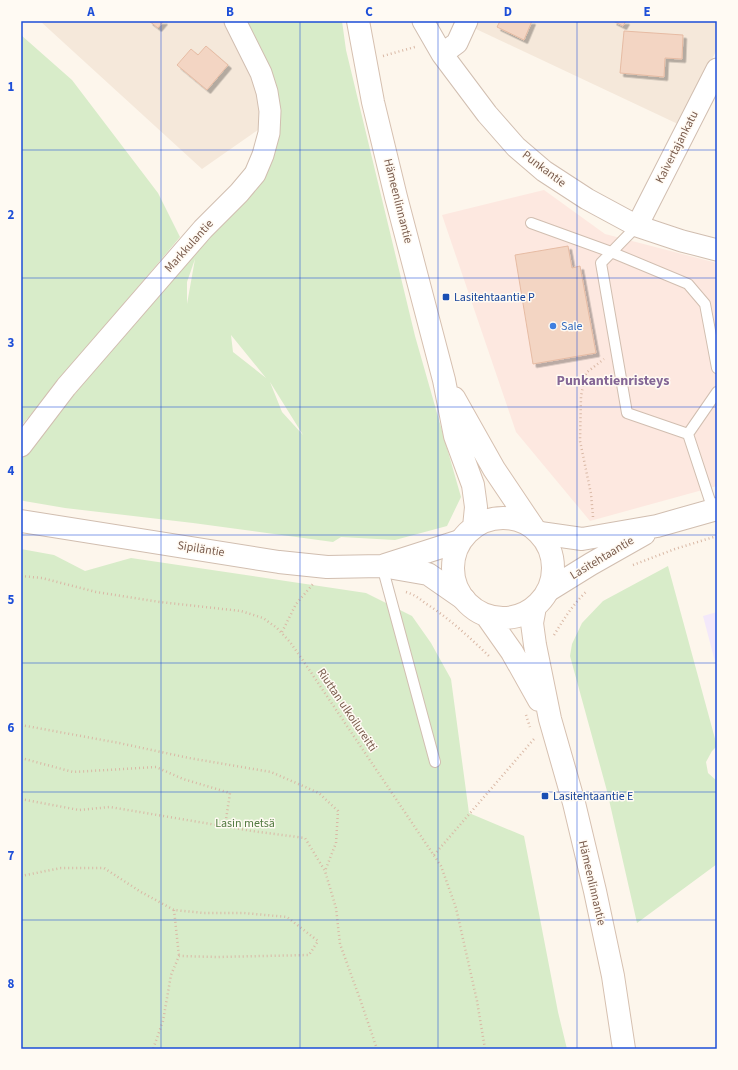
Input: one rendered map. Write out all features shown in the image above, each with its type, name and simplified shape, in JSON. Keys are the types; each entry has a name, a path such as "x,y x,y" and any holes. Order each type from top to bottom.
{"main road":[{"name":"Hämeenlinnantie","path":"358,21 373,102 396,197 444,380 455,436 473,485 476,507 467,534"},
{"name":"Hämeenlinnantie","path":"444,380 494,470 537,530"},
{"name":"Lasitehtaantie","path":"537,530 582,539 594,538 657,526 715,510"},
{"path":"508,517 526,523 537,530 548,543 553,560 554,574 549,590 542,600 524,614 508,618 497,618 486,615 475,609 464,599 458,590 455,581 453,563 456,551 467,534 486,521 508,517"},
{"name":"Sipiläntie","path":"21,521 279,562 327,567 382,566 428,574 464,599"},
{"name":"Lasitehtaantie","path":"549,590 657,526"},
{"name":"Sipiläntie","path":"382,566 467,534"},
{"name":"Hämeenlinnantie","path":"534,607 532,623 534,645 550,719 574,803 595,891 612,976 624,1049"},
{"name":"Hämeenlinnantie","path":"486,615 512,652 550,719"}],"street":[{"name":"Markkulantie","path":"21,446 66,387 203,229 239,193 255,174 263,155 269,133 270,111 267,92 261,73 235,21"},
{"name":"Punkantie","path":"423,21 438,47 487,114 516,147 544,171 587,199 637,226 682,241 717,250"},
{"path":"438,47 457,43 468,21"},
{"name":"Kaivertajankatu","path":"637,226 717,68"}],"lane":[{"path":"532,223 611,252 688,284 705,304 717,368"},
{"path":"637,226 600,263 627,413 688,434"},
{"path":"688,434 717,392"},
{"path":"688,434 715,510"},
{"path":"382,566 435,762"}],"path":[{"path":"366,60 438,47"},
{"path":"594,538 591,494 580,441 581,396 586,373 616,349"},
{"path":"282,632 296,604 327,567"},
{"name":"Riuttan ulkoilureitti","path":"21,576 42,578 96,592 160,602 241,611 263,618 282,632 301,657 442,866 456,908 477,1001 485,1049"},
{"path":"21,725 119,743 189,758 271,772 319,793 338,811 336,843 325,871"},
{"path":"434,855 534,739"},
{"path":"21,758 73,772 156,767 183,779 230,792 225,826"},
{"path":"21,799 79,810 110,807 305,838 325,871 336,908 340,944 377,1049"},
{"path":"21,876 61,868 104,868 141,892 174,910 244,913 288,917 318,941 309,954 217,957 179,956"},
{"path":"153,1049 163,1021 171,975 179,956 174,910"}],"shaded area":[{"path":"40,21 235,21 278,116 202,169"},
{"path":"459,21 717,21 717,49 680,125"},
{"path":"544,190 605,234 717,263 717,486 590,521 516,432 442,215"},
{"path":"717,612 717,669 703,616"}],"green space":[{"path":"235,21 342,21 346,50 415,336 461,497 447,526 395,540 341,537 333,542 193,523 65,508 21,500 21,459 192,252 278,116","holes":["195,259 187,304 187,282","231,335 266,378 233,352","270,382 303,435 282,412"]},
{"path":"21,35 72,80 158,193 180,237 21,426"},
{"name":"Lasin metsä","path":"21,549 54,555 85,571 131,558 366,593 412,616 431,643 451,679 469,813 524,836 558,1012 567,1049 21,1049"},
{"path":"668,566 717,746 712,751 706,762 708,773 717,781 717,864 637,923 607,791 570,656 572,644 582,623 603,601"}],"building":[{"path":"149,21 164,21 158,28"},
{"path":"500,21 532,21 524,40 497,27"},
{"path":"613,21 626,21 623,26"},
{"path":"624,31 683,35 682,59 665,58 664,77 620,73"},
{"path":"206,46 228,65 207,90 177,65 191,49 198,55"},
{"path":"568,246 572,268 580,266 596,353 533,364 515,255"}],"place":[{"name":"Lasitehtaantie P","path":"446,297"},
{"name":"Sale","path":"553,326"},
{"name":"Lasitehtaantie E","path":"545,796"}],"district":[{"name":"Punkantienristeys","path":"613,381"}]}
